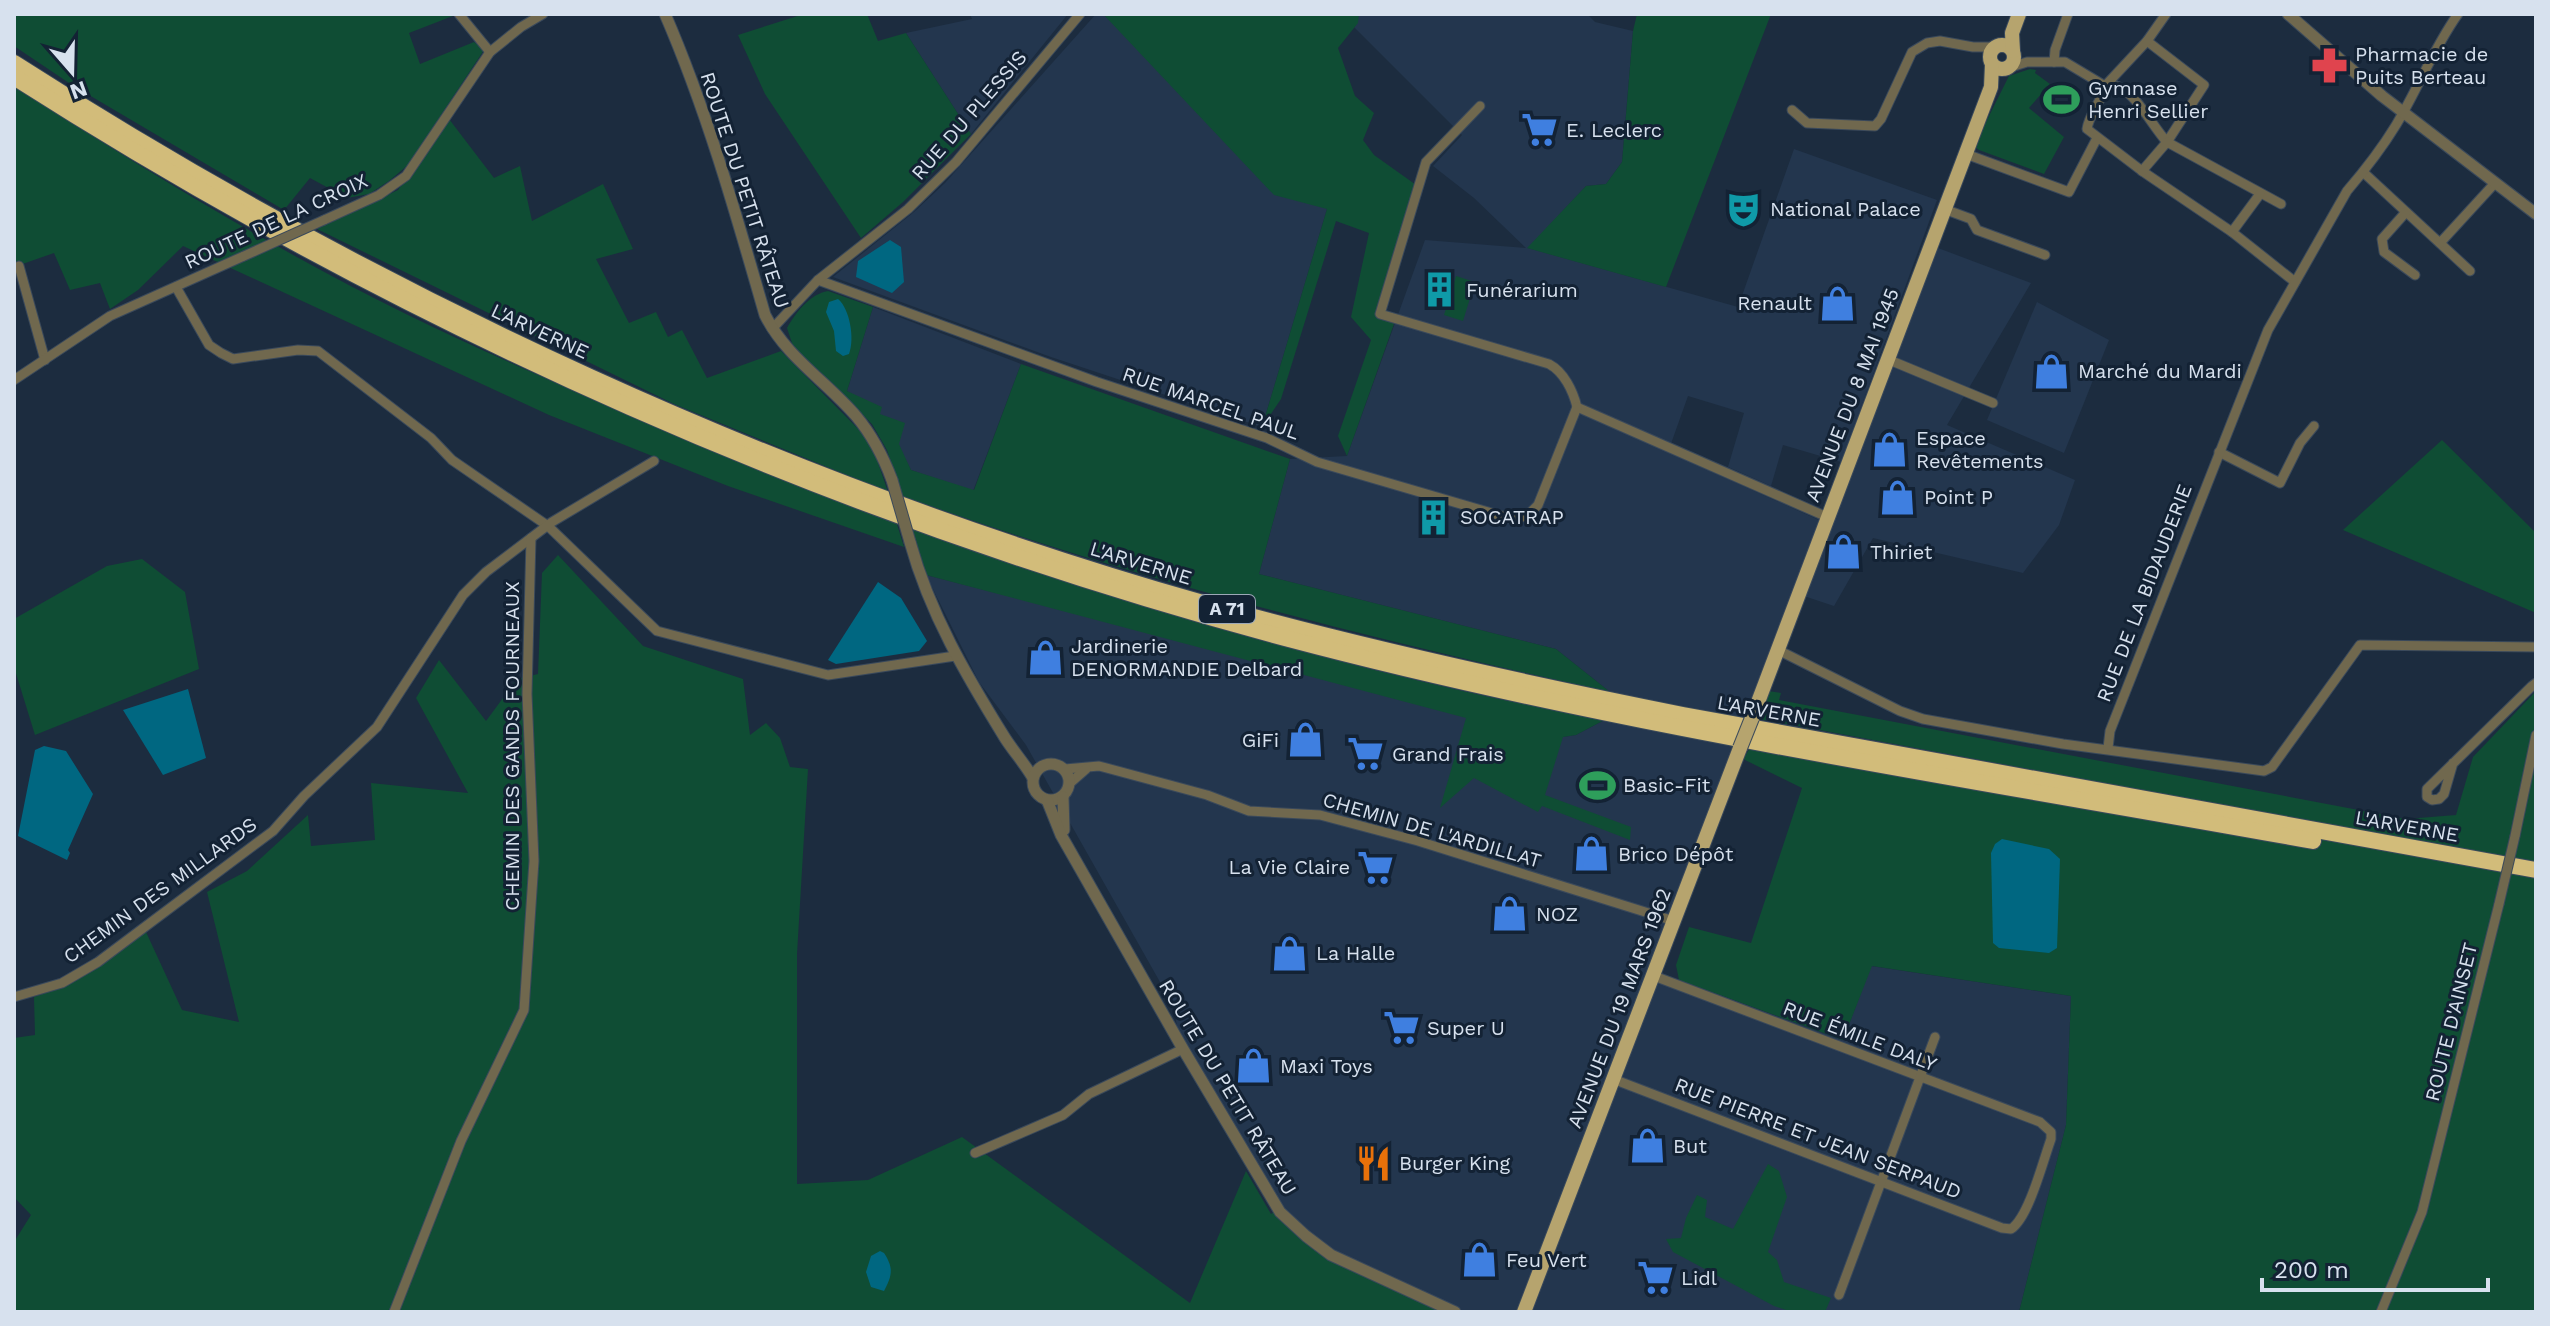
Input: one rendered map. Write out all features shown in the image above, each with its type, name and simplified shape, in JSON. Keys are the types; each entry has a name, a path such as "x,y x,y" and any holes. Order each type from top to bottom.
{"highway":[{"name":"L'ARVERNE","path":"14,63 199,176 351,259 514,341 753,446 911,507 1043,553 1293,628 1554,689 2536,870"},
{"name":"L'ARVERNE","path":"14,77 266,227 345,270 523,358 673,426 832,491 1081,578 1291,639 1563,703 1800,749 2536,881"}],"main road":[{"path":"1998,59 2019,14"},
{"path":"2012,33 2013,52"},
{"name":"AVENUE DU 8 MAI 1945","path":"1752,718 1966,154 1998,59 2014,60 2013,52"},
{"name":"AVENUE DU 19 MARS 1962","path":"1524,1312 1752,718"}],"street":[{"path":"459,14 490,52"},
{"name":"ROUTE DE LA CROIX","path":"14,380 110,316 379,195 406,176 490,52 543,14"},
{"name":"ROUTE DU PETIT RÂTEAU","path":"665,14 682,53 729,191 765,315 792,355 856,416 877,443 892,480 925,592 955,656 1033,778"},
{"name":"RUE DU PLESSIS","path":"772,329 818,280 908,209 956,162 1080,14"},
{"path":"2054,62 2068,14"},
{"path":"2166,14 2147,41 2105,86 2100,103 2088,118 2087,129 2232,232 2295,282"},
{"path":"2288,14 2403,112 2536,214"},
{"name":"RUE DE LA BIDAUDERIE","path":"2108,748 2110,731 2268,330 2347,191 2403,112 2458,14"},
{"path":"1792,110 1807,123 1875,126 1912,52 1927,43 1940,41 1973,47 1998,59 2072,63 2105,86 2118,87 2142,107 2167,142 2281,204"},
{"path":"2142,171 2167,142 2204,85 2147,41"},
{"path":"2013,52 2027,62"},
{"path":"1480,106 1426,162 1380,314 1549,364 1564,378 1577,407 1827,517"},
{"path":"1966,154 2069,192 2097,138"},
{"path":"2363,172 2470,271"},
{"path":"2440,243 2495,183"},
{"path":"2232,232 2260,194"},
{"path":"1944,209 1971,219 1977,230 2045,255"},
{"path":"2406,212 2382,239 2384,252 2415,275"},
{"path":"19,266 45,360"},
{"name":"RUE MARCEL PAUL","path":"818,280 1097,382 1267,438 1317,462 1512,519 1527,516 1538,505 1577,407"},
{"path":"176,287 209,345 233,359 298,350 318,351 431,438 452,460 548,526 657,631 828,675 955,656"},
{"path":"1887,359 1993,403"},
{"path":"2219,452 2280,483 2300,443 2314,426"},
{"name":"CHEMIN DES MILLARDS","path":"14,997 62,983 98,962 273,831 304,796 377,727 463,595 486,572 548,526 654,461"},
{"name":"CHEMIN DES GANDS FOURNEAUX","path":"394,1312 461,1141 524,1010 534,861 527,694 531,538"},
{"path":"1776,649 1900,711 1923,719 2063,744 2264,771 2272,767 2360,645 2536,647"},
{"path":"2453,763 2536,683"},
{"name":"ROUTE D'AINSET","path":"2381,1312 2422,1212 2499,904 2536,735"},
{"name":"ROUTE DU PETIT RÂTEAU","path":"1008,742 1028,759 1047,764"},
{"path":"1070,783 1065,769 1059,765 1047,764 1033,778 1034,790 1047,800 1063,797 1070,783 1086,769"},
{"name":"CHEMIN DE L'ARDILLAT","path":"1065,769 1099,766 1207,795 1249,811 1320,815 1456,852 1674,921"},
{"name":"ROUTE DU PETIT RÂTEAU","path":"1063,797 1063,827 1067,846"},
{"name":"ROUTE DU PETIT RÂTEAU","path":"1047,800 1067,846 1268,1194 1293,1225 1345,1263 1455,1312"},
{"name":"RUE ÉMILE DALY","path":"1654,976 2040,1122 2051,1132 2051,1139 2023,1214 2011,1229"},
{"path":"1839,1295 1935,1037"},
{"path":"975,1153 1063,1115 1089,1094 1183,1049"},
{"name":"RUE PIERRE ET JEAN SERPAUD","path":"1613,1079 2011,1229"}],"shaded area":[{"path":"970,14 1068,14 971,134 906,33 972,19"},
{"path":"1096,14 1103,14 1327,209 1262,427 1051,357 833,277 945,183"},
{"path":"1359,14 1587,14 1595,22 1633,31 1622,162 1606,184 1586,186 1528,248 1738,307 1794,149 1937,200 1841,462 1783,445 1771,486 1728,467 1744,413 1688,396 1668,452 1819,520 1747,718 1610,692 1556,649 1259,574 1290,459 1347,456 1425,240 1526,248 1474,198 1433,166 1462,135 1354,27"},
{"path":"890,240 901,247 904,282 892,293 856,277 858,261"},
{"path":"1938,248 2031,283 1947,425 2075,480 2059,525 2023,573 1873,538 1834,606 1804,596 1862,436"},
{"path":"838,299 846,310 851,333 849,354 843,356 836,351 834,331 826,312 829,302"},
{"name":"Marché du Mardi","path":"2037,302 2109,340 2064,453 1987,420"},
{"path":"873,307 1021,364 973,491 911,470 880,414 847,391"},
{"path":"926,575 1563,737 1576,735 1610,717 1735,743 1649,969 1843,1040 1871,966 2071,996 2066,1125 2019,1312 1440,1312 1335,1252 1278,1209 1178,1031 1173,1005 1026,745 979,682"},
{"path":"878,582 901,598 927,641 919,651 836,664 828,660"},
{"path":"188,689 206,758 163,775 123,710"},
{"path":"44,746 66,751 93,794 68,850 67,860 18,836 35,750"},
{"path":"2002,839 2049,849 2060,859 2057,948 2049,953 1999,948 1993,943 1991,853 1995,844"},
{"path":"880,1251 891,1268 884,1291 871,1287 866,1272 871,1256"}],"green space":[{"path":"14,14 458,14 409,33 420,64 474,42 484,50 408,165 389,181 369,194 347,198 310,178 284,210 72,85 14,46"},
{"path":"804,14 867,14 878,41 906,33 971,134 903,202 861,238 765,94 738,35"},
{"path":"1103,14 1359,14 1358,23 1338,48 1355,96 1374,113 1363,140 1374,155 1419,187 1380,313 1394,324 1347,456 1338,436 1371,340 1351,317 1369,233 1336,221 1281,399 1262,427 1327,209 1274,195"},
{"path":"1637,14 1771,14 1666,287 1527,248 1586,186 1606,184 1622,162"},
{"path":"2036,70 2035,73 2050,84 2029,108 2064,137 2044,174 1974,146 2009,76"},
{"path":"14,86 207,206 355,288 466,343 588,397 896,521 904,547 728,486 549,415 183,246 138,290 110,309 100,283 70,290 54,253 14,267"},
{"path":"449,119 494,178 520,166 532,221 603,184 633,249 596,259 629,323 656,312 668,337 682,330 707,378 781,351 871,442 888,492 674,404 317,229 398,190"},
{"path":"1456,276 1475,282 1463,321 1444,315"},
{"path":"828,291 873,307 847,391 882,407 880,414 905,423 899,444 911,470 974,490 1021,364 1290,459 1259,574 1556,649 1610,692 1342,629 1165,581 902,496 887,450 872,424 793,346 787,328 809,300"},
{"path":"2442,440 2536,533 2536,613 2343,530"},
{"path":"912,529 1120,598 1330,659 1489,697 1610,717 1576,735 1563,737 1545,795 1631,827 1630,840 1542,806 1538,812 1474,778 1440,808 1466,718 926,575"},
{"path":"558,555 643,646 743,679 750,735 766,723 780,738 790,767 808,769 797,954 797,1184 868,1180 962,1137 1190,1303 1246,1171 1271,1214 1278,1209 1335,1252 1440,1312 14,1312 14,1242 31,1215 14,1197 14,1038 35,1035 34,997 78,977 146,932 182,1010 239,1022 207,892 247,871 308,815 311,846 375,840 371,783 468,793 416,698 439,660 486,721 517,679 538,674 542,573"},
{"path":"142,559 185,592 199,669 35,735 14,667 14,619 107,566"},
{"path":"1768,691 1781,693 1779,700 2406,819 2456,815 2473,757 2536,691 2536,1312 2019,1312 2066,1125 2071,996 1872,966 1843,1040 1679,980 1676,965 1689,927 1751,943 1802,788 1743,759 1750,748 1923,779 2034,770 1760,719"},
{"path":"1768,1164 1779,1171 1787,1197 1768,1252 1777,1260 1784,1282 1831,1298 1825,1312 1792,1312 1774,1306 1673,1252 1666,1239 1681,1238 1697,1195 1707,1200 1705,1217 1733,1229"}],"place":[{"name":"Pharmacie de Puits Berteau","path":"2329,66"},
{"name":"Gymnase Henri Sellier","path":"2062,100"},
{"name":"E. Leclerc","path":"1540,130"},
{"name":"National Palace","path":"1744,209"},
{"name":"Funérarium","path":"1440,290"},
{"name":"Renault","path":"1838,303"},
{"name":"Marché du Mardi","path":"2052,371"},
{"name":"Espace Revêtements","path":"1890,450"},
{"name":"Point P","path":"1898,497"},
{"name":"SOCATRAP","path":"1434,517"},
{"name":"Thiriet","path":"1844,552"},
{"name":"Jardinerie DENORMANDIE Delbard","path":"1045,658"},
{"name":"GiFi","path":"1305,740"},
{"name":"Grand Frais","path":"1366,754"},
{"name":"Basic-Fit","path":"1597,785"},
{"name":"Brico Dépôt","path":"1592,854"},
{"name":"La Vie Claire","path":"1376,867"},
{"name":"NOZ","path":"1510,914"},
{"name":"La Halle","path":"1290,953"},
{"name":"Super U","path":"1401,1028"},
{"name":"Maxi Toys","path":"1254,1066"},
{"name":"But","path":"1647,1146"},
{"name":"Burger King","path":"1373,1163"},
{"name":"Feu Vert","path":"1480,1260"},
{"name":"Lidl","path":"1655,1278"}]}
